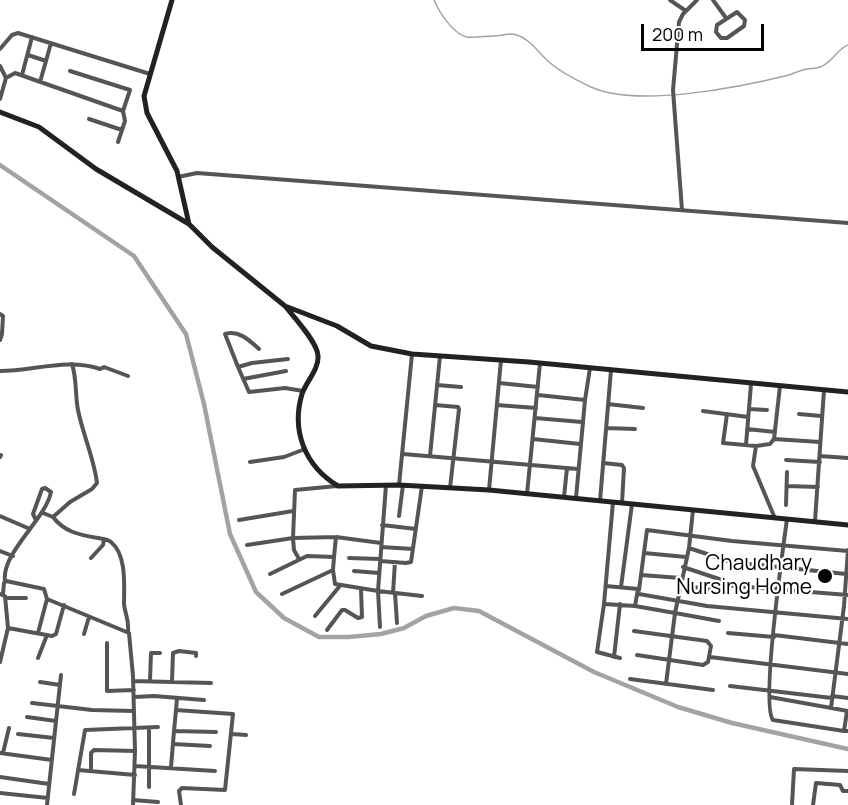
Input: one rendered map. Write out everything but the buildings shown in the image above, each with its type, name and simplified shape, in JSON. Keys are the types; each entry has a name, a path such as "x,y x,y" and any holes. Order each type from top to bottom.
{"street":[{"path":"172,0 144,96 145,108 178,177 189,224"},
{"path":"670,0 686,11"},
{"path":"682,210 673,90 679,22 697,0"},
{"path":"713,0 726,18"},
{"path":"737,12 745,24 721,38 716,29 717,25 726,18 737,12"},
{"path":"0,49 12,35 18,33 150,74"},
{"path":"22,75 32,37"},
{"path":"40,82 51,42"},
{"path":"28,55 46,61"},
{"path":"0,66 6,78 0,99"},
{"path":"70,71 130,90 123,111 125,120 118,142"},
{"path":"6,78 15,73 123,111"},
{"path":"0,112 39,127 96,169 189,224 212,247 285,306 317,348 319,357 303,391 297,424 300,439 312,462 338,486"},
{"path":"89,119 122,130"},
{"path":"178,177 197,173 848,223"},
{"path":"285,306 337,326 371,346 412,354 540,363 848,392"},
{"path":"0,314 3,316 0,340"},
{"path":"259,349 240,334 233,332 225,334 249,392 285,387 303,391"},
{"path":"399,516 412,354"},
{"path":"430,456 440,356"},
{"path":"238,367 288,359"},
{"path":"489,490 501,360"},
{"path":"527,494 540,363"},
{"path":"53,517 98,483 78,411 76,375 72,364"},
{"path":"0,371 72,364 104,368 128,376"},
{"path":"576,498 580,444 590,368"},
{"path":"600,501 611,370"},
{"path":"243,379 286,371"},
{"path":"499,383 538,387"},
{"path":"746,445 751,384"},
{"path":"437,385 461,387"},
{"path":"727,414 723,442 768,446 774,439 780,386"},
{"path":"815,521 824,390"},
{"path":"537,395 585,400"},
{"path":"608,404 643,408"},
{"path":"435,405 458,407 459,409 450,488"},
{"path":"497,405 536,408"},
{"path":"749,409 767,410"},
{"path":"704,411 748,417"},
{"path":"799,414 821,416"},
{"path":"535,418 583,422"},
{"path":"606,428 635,429"},
{"path":"747,429 775,432"},
{"path":"533,439 580,444"},
{"path":"774,439 820,442"},
{"path":"756,446 753,466 774,516"},
{"path":"250,462 284,457 305,449"},
{"path":"403,454 578,469"},
{"path":"820,456 848,458"},
{"path":"786,460 820,462"},
{"path":"603,463 622,465 624,468 622,503"},
{"path":"564,497 567,468"},
{"path":"786,505 787,472"},
{"path":"380,627 378,591 386,485"},
{"path":"299,559 294,550 293,538 295,490 338,486 401,485 489,490 848,525"},
{"path":"348,558 410,563 422,486"},
{"path":"787,486 818,487"},
{"path":"0,662 8,628 3,595 4,575 13,556 43,513 52,494 45,488 42,489 33,514 36,520"},
{"path":"613,502 606,586 597,652 620,658"},
{"path":"621,587 632,504"},
{"path":"666,684 677,601 689,548 693,509"},
{"path":"239,520 293,511"},
{"path":"43,513 53,517 70,531 110,541 117,549 125,579 124,607 128,616 134,690 133,803 158,802"},
{"path":"0,516 30,529"},
{"path":"770,697 848,711 846,731 773,720 770,716 769,690 771,664 787,518"},
{"path":"382,525 416,529"},
{"path":"635,606 647,530 848,551 846,595 831,708"},
{"path":"247,545 293,538 336,537 412,549"},
{"path":"336,537 333,570 335,584 422,596"},
{"path":"91,558 103,544 104,539"},
{"path":"689,548 731,562 847,573"},
{"path":"0,551 13,556"},
{"path":"644,553 686,558"},
{"path":"270,574 307,556 334,557"},
{"path":"395,562 396,624"},
{"path":"680,585 720,591 723,585 722,580 683,567"},
{"path":"282,594 333,570"},
{"path":"354,571 379,573"},
{"path":"641,575 681,578"},
{"path":"5,581 44,590 47,599 38,633"},
{"path":"723,585 846,595"},
{"path":"315,616 339,586"},
{"path":"606,586 621,587 677,601 744,610 848,619"},
{"path":"327,630 342,610 358,618 362,617 361,589"},
{"path":"3,595 26,598"},
{"path":"47,599 128,632"},
{"path":"604,604 635,606 719,621"},
{"path":"614,657 620,604"},
{"path":"8,628 47,635 56,634 64,605"},
{"path":"84,634 89,617"},
{"path":"634,631 709,642 710,657 704,665 637,655"},
{"path":"728,633 848,644"},
{"path":"38,658 47,635"},
{"path":"107,643 107,691 134,690"},
{"path":"172,681 173,653 179,651 196,653 196,656"},
{"path":"150,680 151,652 159,653"},
{"path":"710,657 848,674"},
{"path":"47,805 61,675"},
{"path":"630,680 712,690"},
{"path":"133,681 211,683"},
{"path":"40,682 60,685"},
{"path":"729,686 848,698"},
{"path":"134,697 204,700"},
{"path":"171,767 177,698"},
{"path":"32,703 92,710 134,711"},
{"path":"176,710 233,714 225,790 182,788 179,791 181,805"},
{"path":"27,717 56,721"},
{"path":"74,794 85,730 158,727"},
{"path":"9,728 2,753 52,760"},
{"path":"148,787 149,728"},
{"path":"174,731 216,732"},
{"path":"18,734 54,738"},
{"path":"232,734 246,735"},
{"path":"173,744 210,746"},
{"path":"91,771 94,750 135,751"},
{"path":"135,766 215,771"},
{"path":"792,805 794,769 848,771"},
{"path":"78,770 135,775"},
{"path":"0,777 49,783"},
{"path":"813,805 816,783 840,785 843,790 848,791"},
{"path":"0,793 48,798"}],"waterway":[{"path":"434,0 447,22 462,35 467,37 517,35 530,43 568,76 611,93 635,96 661,96 717,90 789,75 824,65 848,45"},
{"path":"0,165 134,256 186,334 204,404 230,534 256,592 284,618 319,637 349,637 381,634 404,628 426,616 454,608 479,611 594,672 678,707 732,723 848,749"}],"place":[{"name":"Chaudhary Nursing Home","path":"825,576"}]}
